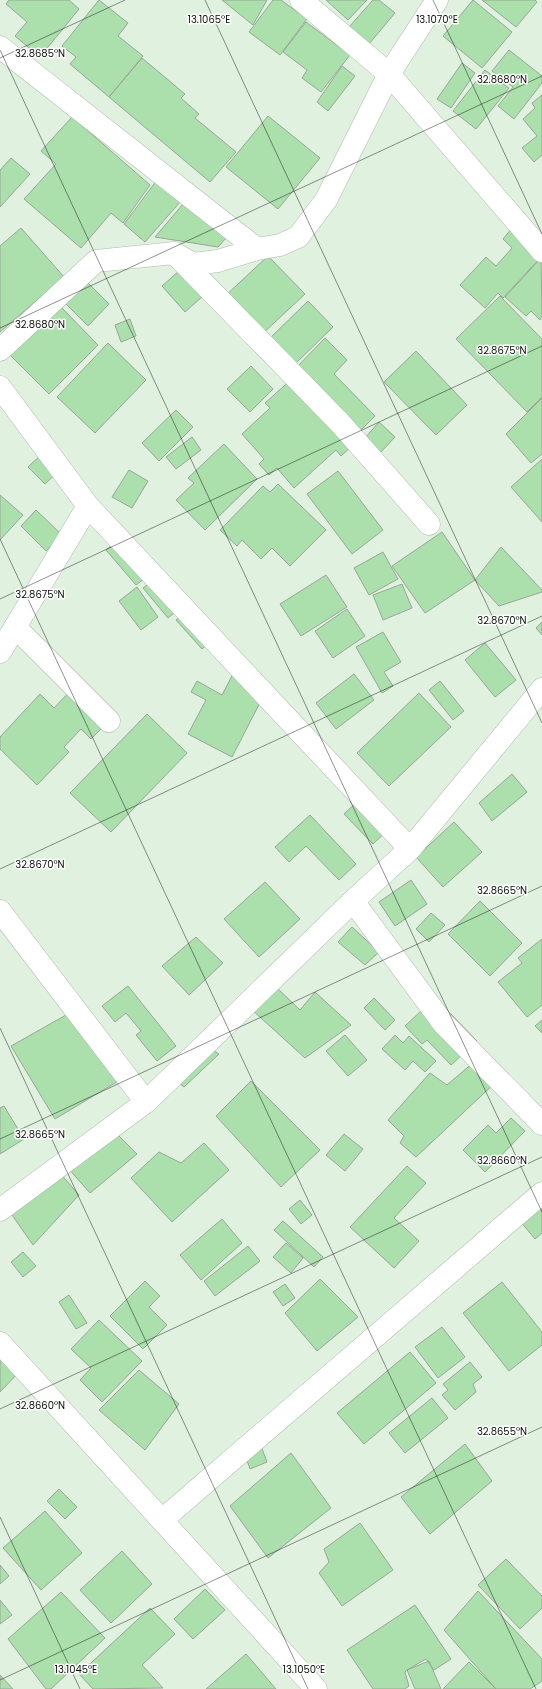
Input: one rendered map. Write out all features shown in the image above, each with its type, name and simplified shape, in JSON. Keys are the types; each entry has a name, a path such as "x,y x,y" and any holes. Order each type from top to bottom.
{"street":[{"path":"301,0 390,74 542,251"},
{"path":"0,350 96,261 174,253 193,264 218,261 257,249 280,245 298,238 326,200 390,74 437,0"},
{"path":"0,48 257,249"},
{"path":"174,253 341,424 429,524"},
{"path":"0,387 88,506 410,849"},
{"path":"0,652 88,506"},
{"path":"15,627 109,721"},
{"path":"0,1210 146,1102 353,901 410,849 542,690"},
{"path":"353,901 443,1023 542,1124"},
{"path":"0,911 146,1102"},
{"path":"162,1520 542,1193"},
{"path":"0,1343 316,1689"}],"building":[{"path":"9,0 69,0 79,9 40,57 15,36 27,22 6,4"},
{"path":"99,0 128,23 118,36 143,56 109,97 70,64 76,57 62,46"},
{"path":"222,0 267,0 253,25"},
{"path":"273,0 281,0 307,19 280,55 249,32"},
{"path":"326,0 367,0 348,20"},
{"path":"373,0 379,0 395,13 369,44 349,27"},
{"path":"473,0 512,32 482,68 443,36"},
{"path":"482,0 535,0 537,2 516,27"},
{"path":"306,22 350,55 321,92 302,78 307,70 283,52"},
{"path":"509,50 542,76 542,83 514,119 498,106 513,87 492,71"},
{"path":"142,58 185,94 181,98 199,114 195,118 236,152 210,182 109,97"},
{"path":"462,63 475,73 451,108 437,99"},
{"path":"342,66 355,76 328,111 317,102"},
{"path":"485,70 509,88 476,129 453,111"},
{"path":"542,95 542,155 534,162 522,148 537,136 523,119 535,108 532,103"},
{"path":"268,116 320,158 278,209 226,167"},
{"path":"72,117 150,185 123,223 111,213 81,248 24,199 56,164 41,151"},
{"path":"11,158 30,174 0,207 0,170"},
{"path":"157,180 181,201 145,242 124,224"},
{"path":"183,204 227,237 218,247 155,237"},
{"path":"21,228 64,277 0,332 0,246"},
{"path":"512,228 542,256 503,298 498,293 485,308 460,285 486,257 496,266 512,248 503,239"},
{"path":"268,256 305,294 260,336 224,297"},
{"path":"541,258 542,317 540,320 531,311 526,316 505,297"},
{"path":"180,270 203,296 185,312 162,286"},
{"path":"86,281 109,304 88,326 65,303"},
{"path":"500,296 542,339 542,397 527,412 456,339"},
{"path":"308,301 333,327 292,367 267,341"},
{"path":"59,305 98,345 49,394 9,354"},
{"path":"130,319 136,336 121,342 115,325"},
{"path":"325,338 347,360 334,374 375,416 357,434 293,371"},
{"path":"108,343 146,380 95,433 57,397"},
{"path":"416,351 467,405 436,435 384,382"},
{"path":"251,366 273,389 250,412 227,389"},
{"path":"293,378 353,445 341,456 336,450 294,488 277,468 269,475 259,464 264,459 242,434 270,408 265,403"},
{"path":"542,398 542,454 531,463 506,434"},
{"path":"176,410 193,427 159,461 142,443"},
{"path":"379,422 395,437 379,454 363,440"},
{"path":"192,437 201,450 176,469 166,457"},
{"path":"224,444 257,479 205,530 176,500 194,483 188,478"},
{"path":"43,453 60,470 45,484 28,467"},
{"path":"542,459 542,522 511,487"},
{"path":"129,470 148,481 132,508 112,497"},
{"path":"338,471 383,530 352,554 307,494"},
{"path":"278,484 326,530 290,566 272,548 261,559 242,540 237,546 220,530 263,486 270,492"},
{"path":"0,495 23,515 0,540"},
{"path":"36,510 62,535 46,551 21,526"},
{"path":"442,532 475,580 425,613 392,566"},
{"path":"123,536 153,572 136,585 106,550"},
{"path":"501,547 542,590 542,592 499,606 475,580"},
{"path":"383,552 398,579 369,595 354,568"},
{"path":"326,575 347,607 301,636 280,604"},
{"path":"159,576 183,606 168,618 143,588"},
{"path":"402,584 412,608 383,620 373,595"},
{"path":"137,587 158,617 141,630 119,601"},
{"path":"347,609 365,636 333,658 315,631"},
{"path":"188,610 213,639 202,649 176,620"},
{"path":"542,622 542,635 536,628"},
{"path":"383,632 401,662 384,672 393,686 382,693 356,647"},
{"path":"485,643 516,680 495,697 465,660"},
{"path":"233,674 266,691 232,757 188,734 206,700 191,692 197,681 222,695"},
{"path":"354,674 374,700 336,729 316,703"},
{"path":"440,681 464,711 453,720 429,690"},
{"path":"74,687 109,721 91,739 81,729 64,747 69,752 37,785 0,749 0,737 40,694 54,708"},
{"path":"419,693 451,727 389,786 357,753"},
{"path":"147,714 187,753 111,832 70,793"},
{"path":"512,774 527,792 492,821 479,803"},
{"path":"359,800 388,830 373,844 344,814"},
{"path":"310,815 356,864 339,880 306,846 289,862 275,847"},
{"path":"454,822 482,852 443,887 416,857"},
{"path":"411,880 427,904 395,926 379,902"},
{"path":"265,882 300,919 259,957 224,919"},
{"path":"480,901 522,943 490,976 448,934"},
{"path":"431,913 445,925 429,942 416,929"},
{"path":"352,927 379,952 365,965 338,942"},
{"path":"196,937 223,963 189,995 162,966"},
{"path":"542,939 542,1005 527,1017 498,982 522,963 518,958"},
{"path":"274,985 300,1010 315,992 351,1025 305,1058 250,1008"},
{"path":"128,986 176,1046 157,1061 136,1035 141,1031 126,1013 115,1022 102,1006"},
{"path":"374,998 395,1020 385,1030 364,1008"},
{"path":"82,1006 130,1074 55,1119 11,1046"},
{"path":"422,1010 437,1026 450,1013 477,1041 451,1065 427,1040 422,1044 405,1026"},
{"path":"542,1020 542,1033 535,1026"},
{"path":"345,1035 367,1060 348,1076 326,1051"},
{"path":"395,1035 403,1043 409,1036 436,1061 425,1072 413,1061 405,1070 382,1049"},
{"path":"208,1047 219,1054 184,1087 172,1077"},
{"path":"475,1061 496,1082 416,1157 400,1143 404,1136 388,1120 430,1073 447,1085"},
{"path":"251,1081 320,1150 281,1187 216,1116"},
{"path":"4,1106 24,1139 0,1154 0,1108"},
{"path":"511,1118 525,1131 485,1172 463,1150 488,1125 496,1133"},
{"path":"111,1128 137,1154 90,1193 59,1158"},
{"path":"344,1134 363,1149 345,1171 326,1155"},
{"path":"204,1143 229,1170 172,1222 131,1178 159,1152 181,1163"},
{"path":"53,1165 79,1195 33,1245 3,1202"},
{"path":"407,1166 426,1183 394,1218 419,1241 394,1268 350,1227"},
{"path":"300,1200 312,1215 301,1224 289,1209"},
{"path":"542,1206 542,1233 535,1239 521,1222"},
{"path":"222,1219 242,1243 201,1280 180,1255"},
{"path":"283,1221 323,1257 314,1267 274,1230"},
{"path":"286,1243 303,1258 291,1273 273,1257"},
{"path":"248,1246 260,1261 215,1296 204,1281"},
{"path":"23,1252 36,1266 23,1277 11,1262"},
{"path":"320,1279 358,1317 317,1351 285,1313"},
{"path":"145,1281 160,1296 149,1307 167,1325 143,1349 110,1316"},
{"path":"502,1282 542,1332 542,1345 509,1371 463,1313"},
{"path":"285,1284 295,1298 283,1306 273,1292"},
{"path":"69,1295 87,1323 76,1329 59,1302"},
{"path":"99,1320 142,1361 102,1402 80,1380 91,1368 71,1349"},
{"path":"442,1327 465,1357 438,1378 415,1347"},
{"path":"0,1346 23,1368 0,1392"},
{"path":"410,1352 436,1383 364,1444 337,1413"},
{"path":"470,1362 482,1377 473,1384 476,1392 455,1410 442,1395 448,1390 443,1384"},
{"path":"139,1370 179,1404 145,1450 99,1410"},
{"path":"432,1398 448,1418 405,1453 389,1433"},
{"path":"465,1444 492,1481 430,1534 401,1497"},
{"path":"261,1446 267,1462 250,1469 244,1452"},
{"path":"291,1453 331,1508 268,1558 230,1506"},
{"path":"59,1489 77,1507 65,1519 47,1501"},
{"path":"45,1511 82,1553 41,1590 3,1548"},
{"path":"360,1523 393,1570 342,1606 319,1573 329,1562 324,1549"},
{"path":"122,1551 152,1584 111,1623 80,1590"},
{"path":"506,1559 542,1596 542,1608 520,1629 478,1585"},
{"path":"0,1565 9,1576 0,1584"},
{"path":"205,1589 225,1610 193,1639 174,1619"},
{"path":"478,1591 542,1659 542,1681 530,1689 496,1689 444,1630"},
{"path":"61,1592 105,1638 51,1689 46,1689 8,1639"},
{"path":"0,1600 12,1615 0,1624"},
{"path":"415,1605 451,1659 434,1670 426,1659 407,1670 405,1672 409,1686 405,1689 373,1689 347,1650"},
{"path":"150,1608 175,1634 142,1665 163,1688 93,1689 79,1674"},
{"path":"246,1654 276,1689 206,1689"},
{"path":"429,1661 441,1689 415,1689 407,1670"},
{"path":"469,1662 496,1689 443,1689"},
{"path":"0,1675 13,1689 0,1689"}]}
